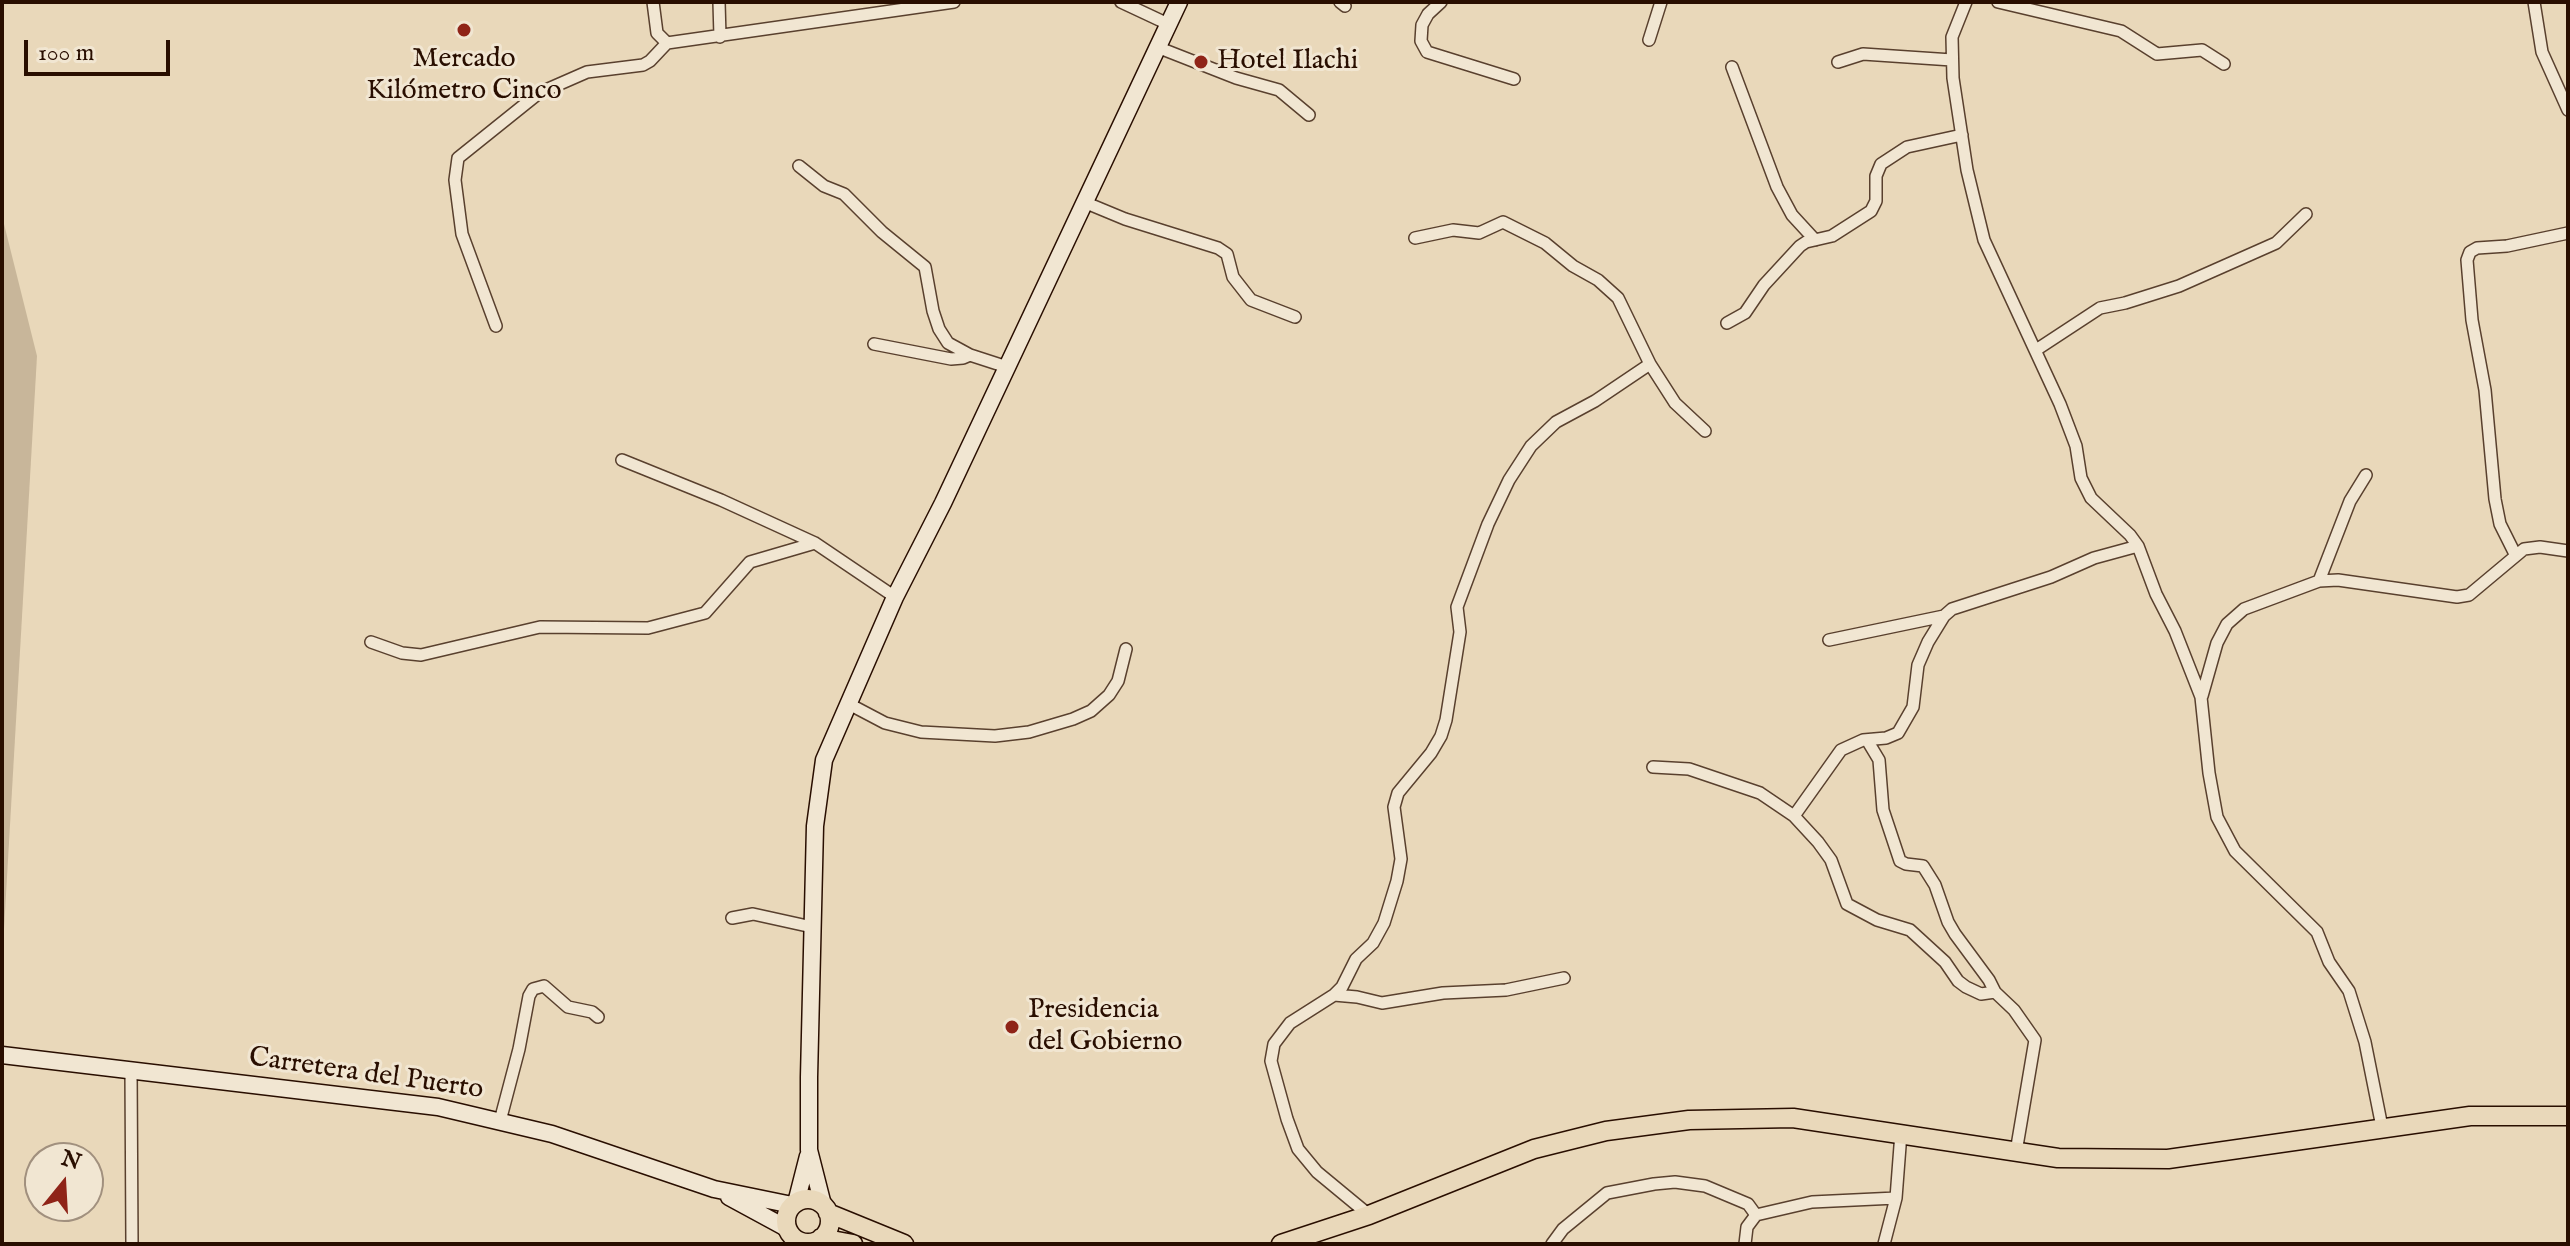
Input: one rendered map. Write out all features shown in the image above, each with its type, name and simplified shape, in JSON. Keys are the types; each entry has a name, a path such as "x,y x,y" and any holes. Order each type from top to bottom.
{"main road":[{"path":"853,1244 804,1242 792,1236 786,1217 794,1204 809,1150 812,927 820,777 829,745 895,597 1179,2"},
{"name":"Carretera del Puerto","path":"2,1055 438,1107 552,1134 714,1189 794,1204"},
{"path":"1281,1244 1369,1215 1534,1149 1606,1131 1689,1120 1793,1118 2058,1158 2168,1159 2470,1116 2568,1116"},
{"path":"809,1150 826,1209 828,1229 818,1241"},
{"name":"Carretera del Puerto","path":"714,1189 792,1236"},
{"path":"794,1204 810,1199 904,1244"}],"street":[{"path":"653,2 657,33 667,43"},
{"path":"719,2 720,37"},
{"path":"496,326 462,234 455,180 458,158 539,93 587,72 643,65 667,43 954,2"},
{"path":"1121,2 1168,24"},
{"path":"1441,2 1422,25 1421,41 1427,52 1514,79"},
{"path":"1649,40 1661,2"},
{"path":"1966,2 1952,37 1952,60 1967,170 1984,240 2036,350 2076,446 2081,478 2091,498 2138,546 2201,697 2217,817 2235,851 2317,932 2329,962 2349,991 2365,1042 2382,1127"},
{"path":"1998,2 2121,31 2157,54 2202,50 2224,64"},
{"path":"2534,2 2542,52 2568,110"},
{"path":"1157,47 1236,78 1279,90 1309,115"},
{"path":"1838,62 1863,54 1952,60"},
{"path":"1732,67 1777,187 1792,215 1815,240"},
{"path":"1727,323 1745,313 1764,285 1800,246 1837,234 1871,211 1876,201 1876,176 1881,164 1907,147 1962,135"},
{"path":"799,166 824,186 844,194 882,232 925,267 939,329 948,343 970,355 1007,367"},
{"path":"1084,202 1125,219 1218,248 1227,254 1233,277 1251,300 1295,317"},
{"path":"2036,350 2100,308 2179,286 2276,243 2306,214"},
{"path":"1415,238 1453,230 1479,233 1503,222 1545,243 1618,298 1650,364 1675,403 1705,431"},
{"path":"2515,554 2500,524 2495,499 2485,390 2472,320 2467,260 2470,252 2477,248 2507,246 2568,233"},
{"path":"874,344 951,359 970,355"},
{"path":"1369,1215 1317,1172 1298,1149 1271,1061 1274,1044 1281,1032 1302,1014 1342,987 1356,959 1379,935 1384,923 1401,859 1394,807 1398,793 1441,736 1460,632 1457,607 1488,524 1509,480 1531,446 1556,422 1595,401 1650,364"},
{"path":"622,460 815,543 895,597"},
{"path":"2319,581 2350,501 2366,475"},
{"path":"371,642 402,653 421,655 540,627 648,628 705,613 750,562 815,543"},
{"path":"1829,640 1944,616 1962,604 2138,546"},
{"path":"2201,697 2217,643 2227,624 2244,609 2319,581 2338,580 2457,597 2469,595 2524,549 2540,547 2568,551"},
{"path":"1794,816 1836,754 1867,740 1892,736 1908,718 1913,707 1918,665 1944,616"},
{"path":"847,703 885,723 921,732 995,736 1029,732 1091,711 1109,695 1118,681 1126,649"},
{"path":"1867,740 1879,760 1883,810 1900,861 1923,866 1935,885 1948,922 1995,992 2014,1010 2035,1040 2016,1152"},
{"path":"1653,767 1689,769 1760,793 1794,816 1831,860 1847,904 1877,920 1910,930 1945,962 1966,987 1981,994 1995,992"},
{"path":"732,918 753,914 812,927"},
{"path":"1334,995 1382,1003 1443,993 1506,990 1564,978"},
{"path":"500,1121 533,989 544,986 568,1007 592,1012 598,1017"},
{"path":"131,1070 132,1244"},
{"path":"1884,1244 1896,1198 1901,1133"},
{"path":"1552,1244 1563,1229 1607,1193 1654,1184 1675,1182 1705,1186 1748,1204 1756,1215"},
{"path":"1745,1244 1747,1227 1756,1215 1812,1202 1896,1198"}],"shaded area":[{"path":"2,216 37,356 2,964"}],"place":[{"name":"Mercado Kilómetro Cinco","path":"464,30"},
{"name":"Hotel Ilachi","path":"1201,62"},
{"name":"Presidencia del Gobierno","path":"1012,1027"}]}
